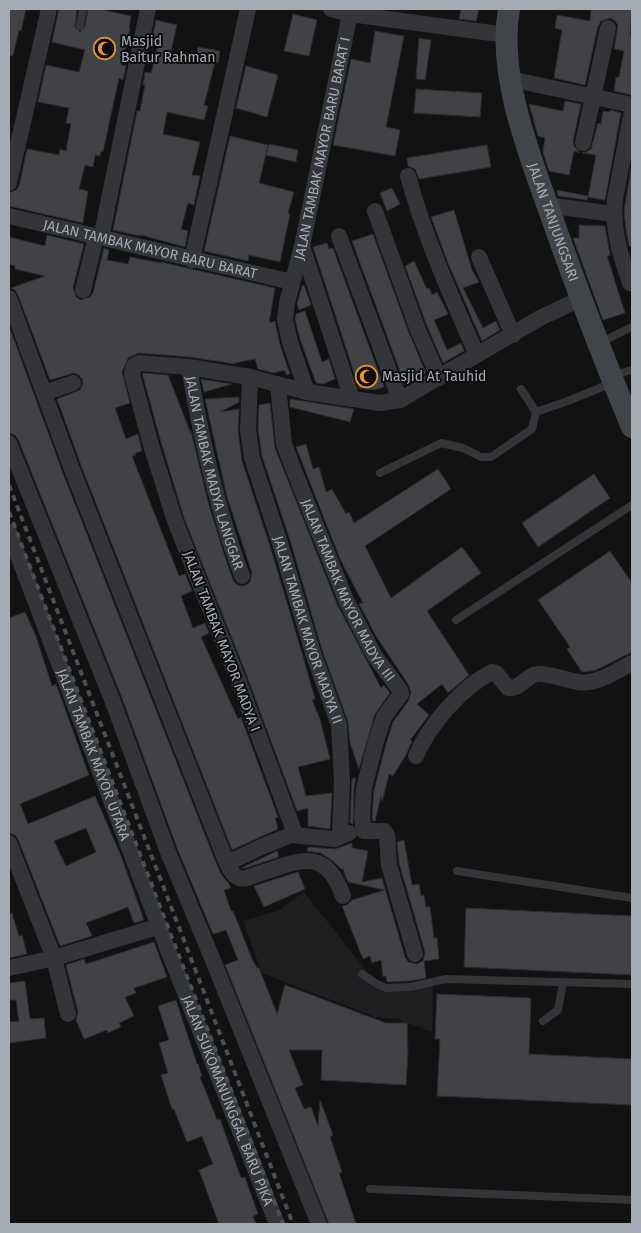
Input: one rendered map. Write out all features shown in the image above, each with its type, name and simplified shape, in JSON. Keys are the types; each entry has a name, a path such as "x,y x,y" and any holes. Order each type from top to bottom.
{"main road":[{"name":"JALAN TANJUNGSARI","path":"509,9 506,35 510,79 524,139 580,299 599,343 619,376 632,427"}],"street":[{"path":"9,183 49,9"},
{"path":"83,290 99,237 148,9"},
{"path":"192,260 248,9"},
{"path":"331,9 350,14 506,35"},
{"name":"JALAN TAMBAK MAYOR BARU BARAT I","path":"308,392 290,342 285,320 287,303 302,246 350,14"},
{"path":"583,143 608,28"},
{"path":"510,79 632,105"},
{"path":"630,283 616,242 613,214 632,110"},
{"path":"408,176 418,212 477,354"},
{"path":"547,205 613,214"},
{"path":"375,211 415,321 439,378"},
{"name":"JALAN TAMBAK MAYOR BARU BARAT","path":"9,216 292,282"},
{"path":"339,236 400,400"},
{"path":"302,246 352,399"},
{"path":"479,257 513,335"},
{"path":"9,298 73,472 224,856 232,872 239,878 246,878 305,860 315,862 329,869 343,896"},
{"path":"189,367 250,378 308,392 352,399 380,403 400,400 540,318 580,299"},
{"name":"JALAN TAMBAK MAYOR MADYA I","path":"189,367 138,363 134,366 132,374 151,445 175,521 236,674 292,824 294,831 291,835"},
{"name":"JALAN TAMBAK MADYA LANGGAR","path":"189,367 200,429 216,492 242,576"},
{"name":"JALAN TAMBAK MAYOR MADYA II","path":"250,378 248,430 252,458 313,653 339,726 342,781 340,836"},
{"path":"44,393 73,383"},
{"name":"JALAN TAMBAK MAYOR MADYA III","path":"278,385 284,444 295,473 346,600 374,655 401,694 384,717 376,741 364,788 363,824"},
{"path":"9,443 112,702 168,852 212,956 318,1224"},
{"name":"JALAN TAMBAK MAYOR UTARA","path":"9,532 178,976"},
{"path":"416,756 429,731 453,703 492,672 496,673 508,688 511,689 530,676 539,674 579,682 589,682 606,677 632,663"},
{"path":"224,856 227,859 234,860 291,835 335,839 363,824 385,832 387,835 389,864 414,954"},
{"path":"9,843 54,958 68,1014"},
{"path":"9,968 54,958 160,926"},
{"name":"JALAN SUKOMANUNGGAL BARU PJKA","path":"178,976 276,1224"}],"lane":[{"path":"80,26 83,9"},
{"path":"599,343 632,327"},
{"path":"536,412 568,401 619,376"},
{"path":"380,473 441,444 463,448 480,457 491,457 532,429 536,412 521,389"},
{"path":"456,620 632,505"},
{"path":"457,871 632,898"},
{"path":"362,974 386,988 410,987 446,979 632,984"},
{"path":"543,1021 558,1010 563,983"},
{"path":"370,1189 632,1200"}],"shaded area":[{"path":"304,892 383,992 433,984 432,1032 398,1019 375,1017 262,973 243,921 278,911"}],"building":[{"path":"9,9 26,9 13,56 9,55"},
{"path":"59,9 77,9 75,27 80,32 85,27 88,9 99,9 131,16 130,29 121,65 126,66 123,80 119,78 103,152 101,151 100,156 95,155 93,167 85,165 79,189 88,191 83,223 9,206 9,193 16,190 19,186 27,149 59,155 60,149 66,151 71,124 66,123 69,108 38,102 46,65 79,72 85,50 52,42"},
{"path":"461,9 479,9 476,21 459,19"},
{"path":"591,9 632,9 630,36 632,36 632,95 614,91 624,51 614,49 618,25 610,18 601,21 598,26 585,85 554,78 562,30 555,28 557,15 590,21"},
{"path":"293,14 317,20 309,56 284,51"},
{"path":"156,20 177,25 170,55 196,61 198,47 220,51 218,63 215,62 204,105 208,106 204,120 167,112 163,134 200,142 192,175 200,176 194,205 188,203 181,229 188,231 185,247 141,235 113,230 137,111 140,111 145,85 143,85 145,72 151,73 159,42 152,40"},
{"path":"375,31 404,36 386,127 400,130 395,156 333,145 351,59 370,63"},
{"path":"419,38 431,40 425,80 416,79"},
{"path":"246,66 278,75 267,117 236,108"},
{"path":"416,89 482,93 480,117 414,113"},
{"path":"565,101 581,104 573,141 574,146 580,153 574,151 569,175 549,171 543,152 545,138 538,136 529,104 563,111"},
{"path":"610,110 621,113 605,200 588,197 596,155 582,153 591,149 598,123 601,124 603,111 610,112"},
{"path":"230,136 268,145 259,183 294,192 288,213 290,214 280,262 249,255 248,261 204,251"},
{"path":"269,144 298,150 296,162 266,155"},
{"path":"487,145 491,167 419,179 415,169 408,166 407,158"},
{"path":"632,162 632,245 629,247 624,211"},
{"path":"392,188 400,204 387,211 380,193"},
{"path":"557,190 588,196 587,200 558,196"},
{"path":"454,210 472,270 479,282 463,288 483,328 496,321 500,330 482,341 448,263 431,217"},
{"path":"579,225 605,226 610,255 607,256 625,313 603,320 573,238 579,238"},
{"path":"373,234 409,333 426,373 405,385 352,241"},
{"path":"47,235 84,244 73,288 76,297 81,300 90,297 93,293 104,248 109,250 107,260 128,264 130,257 161,262 275,288 269,323 275,321 280,345 290,374 287,375 284,370 274,373 258,369 255,359 235,364 190,357 138,353 128,358 122,372 130,403 115,408 126,439 138,434 142,451 132,456 179,576 185,574 192,591 181,596 193,628 205,623 209,633 201,637 238,719 241,717 278,817 275,818 278,829 232,850 82,468 57,399 80,390 83,384 82,379 74,373 50,380 18,295 11,288 45,276 15,269 15,266 9,264 9,237 45,246"},
{"path":"327,243 329,249 333,248 384,387 374,390 359,388 313,247"},
{"path":"414,261 427,289 429,288 432,295 437,292 448,314 434,320 447,350 461,343 464,351 443,363 405,266"},
{"path":"304,285 311,305 299,310 297,304 302,286"},
{"path":"305,311 322,362 329,359 335,379 323,384 316,383 295,319 296,314"},
{"path":"9,326 64,476 215,860 221,874 231,888 224,890 231,911 233,911 252,959 257,968 259,968 277,1014 285,985 386,1023 407,1023 406,1085 321,1080 322,1050 289,1050 303,1085 295,1088 304,1109 311,1107 318,1126 320,1100 333,1135 330,1137 342,1172 339,1173 356,1224 329,1224 225,965 238,960 226,930 213,934 177,848 122,698 18,439 15,435 9,433"},
{"path":"142,373 168,375 191,434 191,431 208,502 224,554 233,580 241,586 250,582 252,573 227,497 205,399 239,397 239,402 220,412 239,409 238,431 242,461 302,653 315,699 312,700 320,719 330,759 298,767 306,796 332,793 330,829 308,826 308,808 297,811 245,671 184,518"},
{"path":"201,379 232,384 204,392"},
{"path":"290,399 354,409 350,422 290,407"},
{"path":"270,403 275,448 337,604 381,688 384,685 390,693 375,714 359,769 350,743 348,722 322,650 290,540 262,456 258,429 259,405"},
{"path":"306,444 313,469 319,467 326,492 332,489 346,514 349,512 354,523 438,469 451,489 365,546 391,598 462,547 481,573 427,611 469,675 448,693 442,684 417,704 429,715 410,740 412,741 406,755 393,776 389,774 375,821 373,821 372,817 374,790 386,744 393,722 409,700 411,692 408,684 376,636 359,604 363,603 340,559 296,447"},
{"path":"594,474 610,498 538,547 522,523"},
{"path":"610,551 632,583 632,652 596,670 582,672 567,649 570,647 538,600"},
{"path":"25,612 36,636 52,686 56,684 89,775 20,804 28,824 95,796 121,856 144,920 134,923 128,907 86,923 92,936 60,946 18,839 15,835 9,833 9,618","holes":["86,828 96,852 66,866 54,841"]},
{"path":"356,778 353,824 350,823 352,779"},
{"path":"404,840 412,885 419,884 421,896 424,895 426,907 430,907 434,938 437,938 439,959 424,961 426,978 387,982 386,976 383,976 381,960 372,963 370,956 363,959 342,906 347,905 352,900 385,890 348,882 344,870 333,861 321,853 307,851 308,847 335,849 352,843 352,848 368,851 362,882 382,878 405,957 408,962 417,964 423,961 425,952 399,863 397,842"},
{"path":"277,851 279,857 241,868"},
{"path":"298,872 305,889 264,907 254,886"},
{"path":"466,908 632,916 632,975 464,967"},
{"path":"12,913 19,936 22,935 27,954 9,958 9,914"},
{"path":"154,942 167,977 134,988 136,993 125,997 134,1016 119,1023 121,1027 108,1033 107,1030 84,1039 76,1020 78,1012 66,965 84,959 86,964"},
{"path":"25,981 30,1019 44,1018 46,1038 9,1043 9,1022 19,1021 16,1000 9,1000 9,983"},
{"path":"437,994 531,998 529,1054 632,1059 632,1105 437,1096 440,1039 435,1039"},
{"path":"176,1000 202,1076 200,1077 217,1120 220,1119 241,1178 245,1177 258,1214 253,1216 256,1224 219,1224 199,1170 213,1164 202,1136 187,1142 174,1109 172,1109 161,1075 168,1073 159,1043 169,1040 158,1006"}],"railway":[{"path":"9,485 293,1224"},
{"path":"9,512 283,1224"}],"place":[{"name":"Masjid Baitur Rahman","path":"105,49"},
{"name":"Masjid At Tauhid","path":"366,376"}]}
